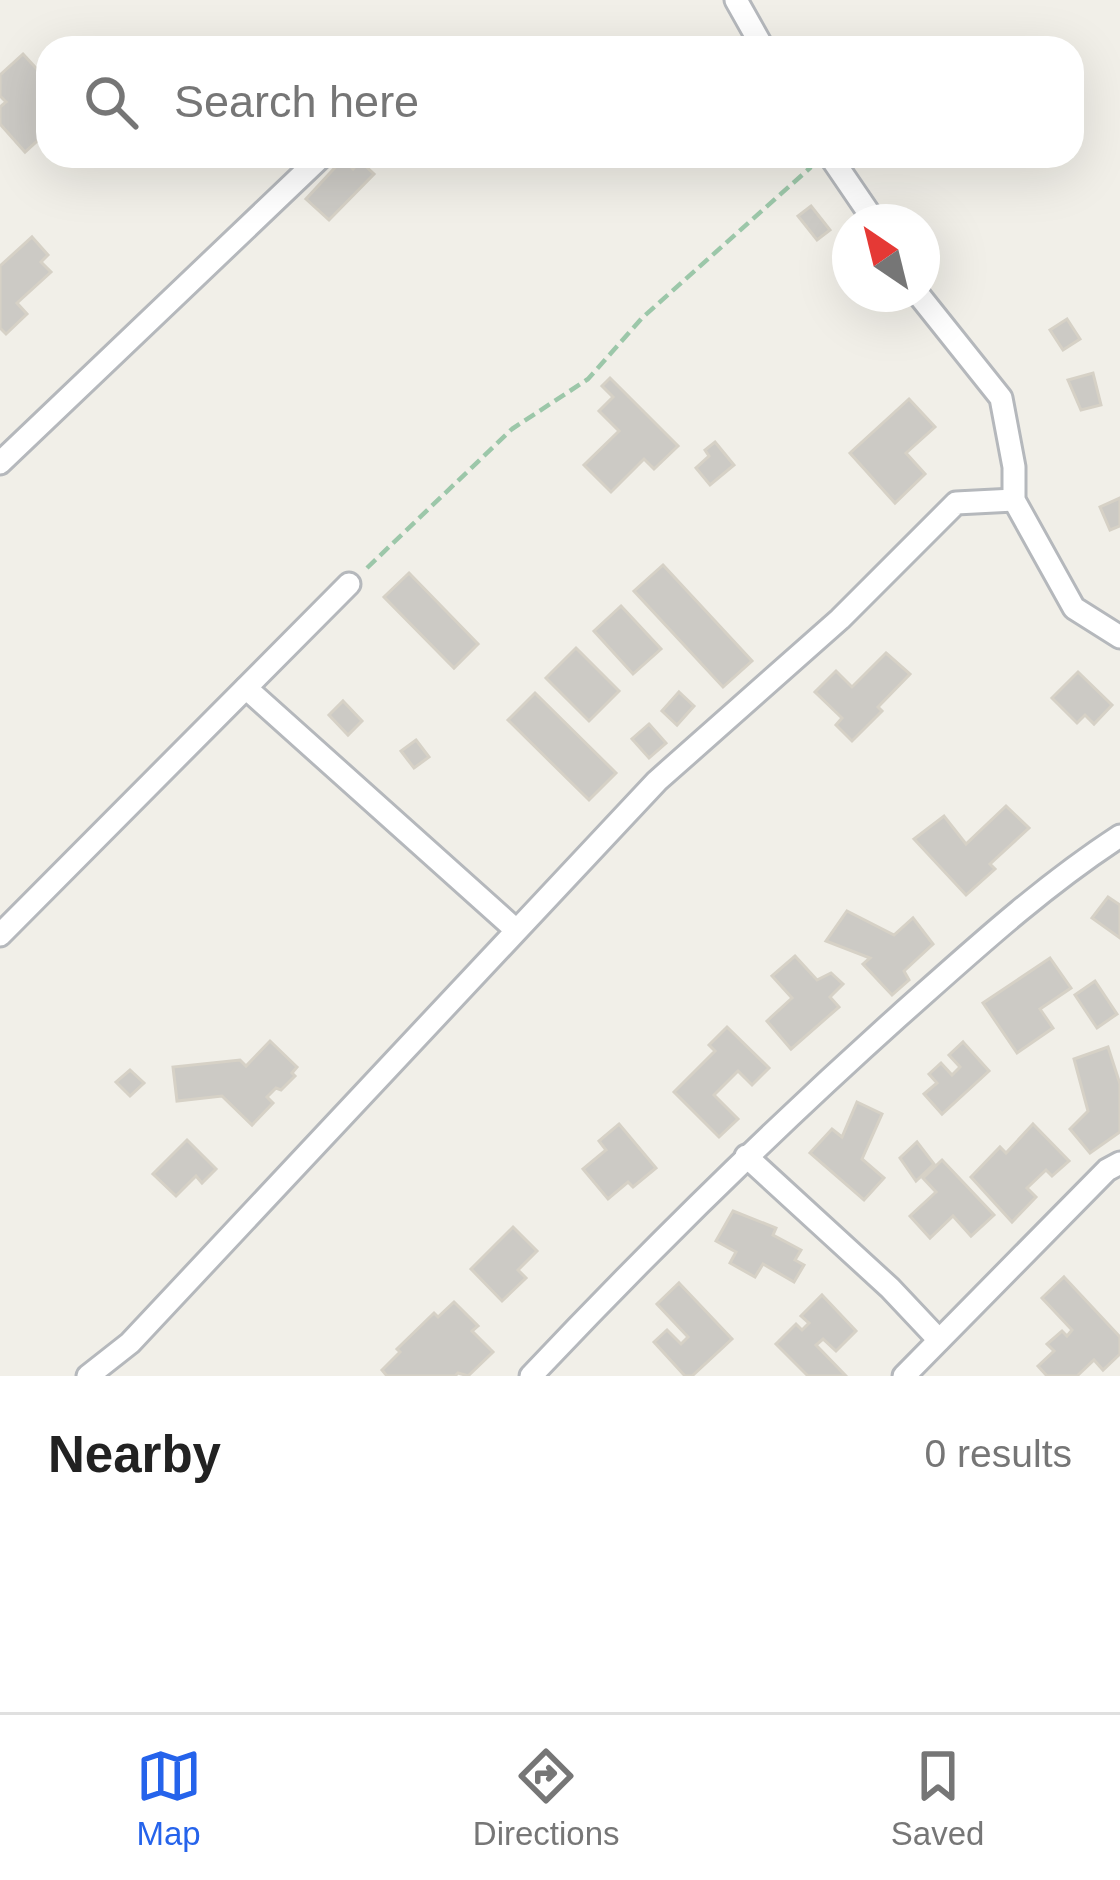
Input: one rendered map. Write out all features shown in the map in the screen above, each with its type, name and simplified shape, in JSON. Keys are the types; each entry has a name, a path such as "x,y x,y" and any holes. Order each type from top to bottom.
{"street":[{"path":"736,0 756,36"},
{"path":"0,463 309,168"},
{"path":"835,168 862,204"},
{"path":"932,312 1001,398 1014,500 1074,608 1120,637"},
{"path":"88,1376 130,1343 657,781 840,619 956,503 1014,500"},
{"path":"0,935 349,584"},
{"path":"246,688 516,931"},
{"path":"531,1376 746,1156 963,958 1120,836"},
{"path":"746,1156 890,1288 939,1340"},
{"path":"904,1376 1107,1170 1120,1163"}],"path":[{"path":"349,584 512,429 588,379 642,318 812,168"}],"building":[{"path":"23,54 36,68 36,142 25,152 0,124 0,107 6,102 0,96 0,75"},
{"path":"335,168 368,168 374,174 329,220 306,199"},
{"path":"811,206 830,230 817,240 798,216"},
{"path":"32,237 48,255 41,262 51,272 17,303 27,314 6,334 0,328 0,266"},
{"path":"1067,319 1080,339 1063,350 1050,330"},
{"path":"1093,373 1101,405 1081,410 1068,380"},
{"path":"610,378 678,446 654,469 644,459 611,492 584,465 619,431 599,411 613,397 602,386"},
{"path":"909,399 935,427 906,453 925,474 895,503 850,453"},
{"path":"715,442 734,465 710,485 696,468"},
{"path":"1120,498 1120,526 1110,530 1100,507"},
{"path":"663,565 752,661 723,687 634,591"},
{"path":"409,573 478,644 454,668 384,597"},
{"path":"621,606 661,649 633,674 594,631"},
{"path":"576,648 619,691 589,721 546,678"},
{"path":"886,653 910,674 852,741 836,725 842,718 815,692 836,671 852,687"},
{"path":"1078,672 1112,705 1094,724 1085,715 1077,723 1052,698"},
{"path":"679,692 694,706 677,725 662,711"},
{"path":"535,693 616,773 589,800 508,720"},
{"path":"343,701 362,721 348,735 329,715"},
{"path":"649,724 666,743 649,758 632,739"},
{"path":"416,740 429,757 414,768 401,751"},
{"path":"1006,806 1029,828 990,864 995,869 966,895 914,839 944,816 966,844"},
{"path":"1108,897 1120,905 1120,938 1092,918"},
{"path":"847,911 894,935 913,918 933,944 904,971 909,980 892,995 863,964 870,958 826,941"},
{"path":"795,956 817,980 831,973 843,984 830,997 839,1007 791,1049 767,1021 792,998 772,976"},
{"path":"1050,958 1071,988 1040,1009 1053,1028 1017,1053 983,1003"},
{"path":"1095,981 1117,1014 1097,1028 1075,995"},
{"path":"727,1027 769,1068 752,1085 738,1071 714,1095 738,1119 719,1137 674,1092 715,1051 709,1045"},
{"path":"270,1041 297,1067 281,1090 276,1088 267,1097 273,1103 252,1125 222,1096 177,1101 173,1067 240,1060 246,1066"},
{"path":"963,1042 989,1071 942,1114 924,1094 937,1083 929,1074 941,1063 952,1075 960,1067 949,1055"},
{"path":"1108,1047 1120,1084 1120,1132 1090,1153 1070,1129 1088,1111 1074,1059"},
{"path":"130,1070 144,1083 130,1096 116,1082"},
{"path":"857,1102 882,1114 862,1159 884,1178 864,1200 810,1153 832,1129 842,1137"},
{"path":"619,1124 656,1168 608,1199 583,1169 606,1150 599,1141"},
{"path":"1033,1124 1069,1161 1052,1176 1046,1170 1027,1188 1036,1197 1012,1222 971,1177 1000,1147 1006,1153"},
{"path":"187,1140 216,1169 202,1183 196,1176 176,1196 153,1174"},
{"path":"917,1142 934,1164 916,1181 900,1158"},
{"path":"942,1160 994,1215 971,1236 953,1216 930,1238 910,1216 936,1192 923,1178"},
{"path":"733,1211 776,1228 773,1235 801,1250 795,1260 804,1265 794,1282 763,1264 755,1277 730,1263 736,1252 716,1241"},
{"path":"513,1227 537,1251 518,1270 526,1278 502,1301 471,1269"},
{"path":"1064,1277 1120,1337 1120,1354 1103,1370 1094,1360 1077,1376 1047,1376 1038,1366 1054,1351 1047,1344 1062,1331 1067,1336 1072,1330 1042,1298"},
{"path":"679,1283 732,1339 692,1376 685,1376 654,1342 667,1330 681,1344 688,1337 657,1304"},
{"path":"822,1295 856,1331 836,1351 823,1339 816,1345 846,1376 808,1376 776,1344 796,1324 802,1330 809,1323 801,1316"},
{"path":"454,1302 478,1326 472,1331 493,1352 468,1376 387,1376 382,1370 400,1352 397,1349 434,1313 438,1317"}]}
